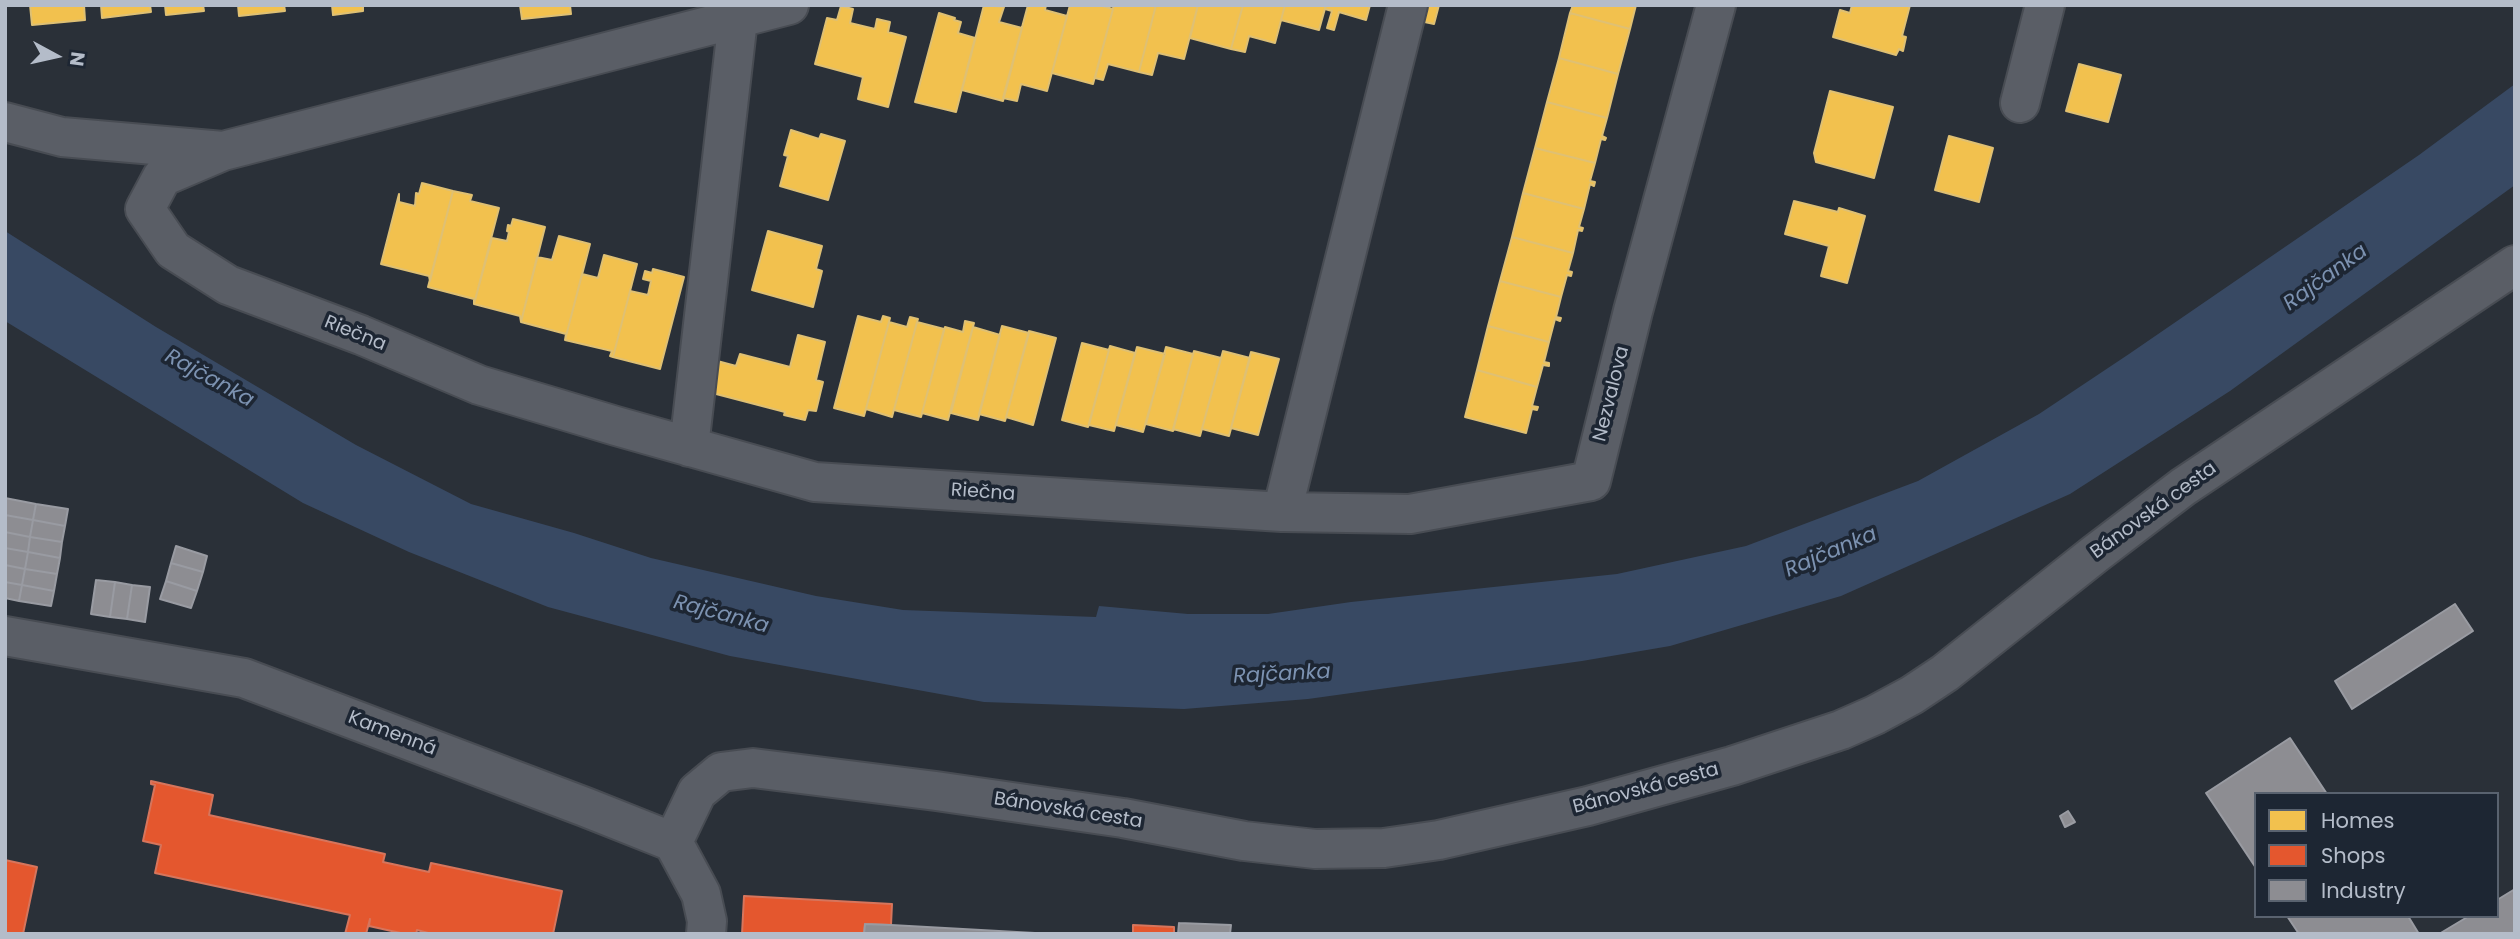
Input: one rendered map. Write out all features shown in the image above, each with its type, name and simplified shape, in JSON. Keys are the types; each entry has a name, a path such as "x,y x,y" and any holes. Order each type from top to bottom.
{"street":[{"name":"Riečna","path":"789,5 223,151 162,177 145,209 173,250 228,285 361,335 479,385 815,482 1282,512"},
{"path":"1282,512 1408,5"},
{"name":"Nezvalova","path":"1282,512 1410,514 1591,481 1633,310 1716,5"},
{"path":"2020,103 2045,5"},
{"path":"689,447 738,19"},
{"name":"Riečna","path":"5,122 62,137 223,151"},
{"name":"Bánovská cesta","path":"673,842 696,792 721,772 753,768 936,791 1123,818 1244,841 1315,849 1384,848 1439,840 1588,806 1732,766 1841,730 1912,695 1945,673 2183,487 2515,264"},
{"name":"Kamenná","path":"5,636 244,678 673,842"},
{"path":"673,842 701,894 707,921 706,934"}],"water":[{"name":"Rajčanka","path":"2515,84 2515,185 2230,391 2070,494 1841,596 1670,646 1308,699 1184,709 984,702 730,656 548,607 409,552 303,503 5,321 5,231 156,327 356,445 471,504 651,558 816,596 903,610 1096,617 1099,606 1188,614 1268,614 1351,602 1617,574 1746,546 1918,481 2039,414 2419,155"}],"building: Homes":[{"path":"30,5 84,5 85,20 32,25"},
{"path":"101,5 150,5 151,12 102,18"},
{"path":"165,5 203,5 204,11 166,15"},
{"path":"238,5 284,5 285,11 239,16"},
{"path":"332,5 363,5 363,11 333,15"},
{"path":"520,5 570,5 571,14 522,19"},
{"path":"984,5 1004,7 999,22 1022,28 1003,101 962,90"},
{"path":"1028,5 1046,5 1045,10 1067,16 1047,91 1021,84 1017,101 1003,98"},
{"path":"1070,5 1099,5 1113,9 1093,84 1052,73"},
{"path":"1114,5 1156,5 1139,72 1108,64 1103,80 1095,78"},
{"path":"1156,5 1198,5 1184,59 1158,53 1152,75 1139,72"},
{"path":"1198,5 1243,5 1231,49 1190,38"},
{"path":"1243,5 1285,5 1275,43 1249,36 1245,52 1231,49"},
{"path":"1285,5 1326,5 1319,30 1281,20"},
{"path":"1326,5 1370,5 1366,20 1339,12 1334,30 1327,28 1332,11 1325,9"},
{"path":"1424,5 1439,5 1434,24 1420,21"},
{"path":"1573,5 1636,5 1630,29 1570,13"},
{"path":"1852,5 1910,5 1902,36 1906,37 1903,51 1899,49 1896,55 1833,37 1840,10 1850,13"},
{"path":"841,6 853,9 850,23 875,29 877,19 890,22 888,32 906,37 888,107 858,99 863,77 815,64 827,18 837,20"},
{"path":"939,13 961,22 958,33 975,38 956,112 915,102"},
{"path":"1570,13 1630,29 1618,74 1559,58"},
{"path":"1559,58 1618,74 1607,118 1547,102"},
{"path":"2079,64 2121,75 2108,122 2066,111"},
{"path":"1830,91 1893,107 1874,178 1816,162 1814,153"},
{"path":"1547,102 1607,118 1602,136 1606,138 1601,139 1595,163 1535,148"},
{"path":"791,130 819,139 821,134 845,141 828,200 780,186"},
{"path":"1949,136 1993,148 1979,202 1935,190"},
{"path":"1535,148 1595,163 1590,181 1595,182 1594,186 1590,184 1584,209 1523,193"},
{"path":"422,183 453,191 430,281 429,276 381,264 399,194 399,202 415,206 416,193 419,194"},
{"path":"453,191 472,195 470,201 499,208 474,304 474,299 428,287"},
{"path":"1523,193 1584,209 1579,227 1583,228 1582,231 1578,230 1573,253 1512,237"},
{"path":"1794,201 1838,212 1839,208 1865,216 1847,283 1821,276 1829,246 1785,234"},
{"path":"513,219 545,227 521,322 520,316 474,304 492,238 507,241 508,225 511,226"},
{"path":"768,231 822,246 816,269 822,271 813,307 752,290"},
{"path":"559,236 590,244 565,340 566,334 521,322 537,257 552,260"},
{"path":"1512,237 1573,253 1568,271 1572,272 1571,276 1567,275 1561,297 1500,281"},
{"path":"604,255 637,264 613,357 610,356 612,351 565,340 582,274 598,278"},
{"path":"653,269 684,277 660,369 613,357 630,291 648,295 651,281 643,279 645,271 652,273"},
{"path":"1500,281 1561,297 1556,317 1561,318 1560,321 1555,319 1549,342 1488,326"},
{"path":"858,316 881,322 883,316 890,318 864,416 834,408"},
{"path":"910,317 918,319 892,417 866,409 889,322 907,327"},
{"path":"965,321 974,323 948,420 922,413 945,327 963,332"},
{"path":"917,322 944,329 921,417 894,410"},
{"path":"1002,326 1029,333 1005,421 979,414"},
{"path":"1488,326 1549,342 1544,362 1549,363 1549,366 1543,365 1537,387 1477,370"},
{"path":"973,327 1000,335 978,420 951,413"},
{"path":"1029,331 1056,338 1033,425 1006,417"},
{"path":"798,335 825,342 816,380 823,382 816,411 808,410 805,420 784,415 785,412 697,389 706,358 736,366 740,354 790,367"},
{"path":"1082,343 1109,350 1088,427 1062,420"},
{"path":"1110,346 1135,353 1114,431 1089,425"},
{"path":"1137,347 1165,354 1143,432 1116,425"},
{"path":"1166,347 1193,354 1173,431 1146,424"},
{"path":"1194,351 1221,358 1200,436 1173,429"},
{"path":"1223,351 1250,358 1229,436 1202,429"},
{"path":"1251,352 1279,359 1258,435 1231,428"},
{"path":"1477,370 1537,387 1532,406 1538,407 1537,410 1532,409 1526,433 1465,417"}],"building: Shops":[{"path":"151,781 213,795 209,815 385,854 383,862 429,872 431,863 562,891 553,934 432,934 417,930 416,934 405,934 369,926 370,919 366,934 345,934 350,915 155,873 161,845 143,841 155,785 151,784"},
{"path":"5,860 37,867 23,934 5,934"},
{"path":"744,896 892,904 891,925 865,924 864,934 742,934"},
{"path":"1133,925 1174,927 1174,934 1133,934"}],"building: Industry":[{"path":"5,498 36,504 33,520 5,515"},
{"path":"36,504 68,509 65,526 33,520"},
{"path":"5,515 33,520 30,537 5,532"},
{"path":"33,520 65,526 62,542 30,537"},
{"path":"5,532 30,537 28,552 5,548"},
{"path":"30,537 62,542 60,558 28,552"},
{"path":"176,546 207,556 203,572 171,563"},
{"path":"5,548 28,552 25,569 5,565"},
{"path":"28,552 60,558 57,574 25,569"},
{"path":"171,563 203,572 197,591 166,581"},
{"path":"5,565 25,569 22,585 5,582"},
{"path":"25,569 57,574 54,591 22,585"},
{"path":"96,580 115,582 110,617 91,614"},
{"path":"166,581 197,591 191,608 160,599"},
{"path":"5,582 22,585 19,601 5,598"},
{"path":"115,582 132,585 127,619 110,617"},
{"path":"22,585 54,591 51,606 19,601"},
{"path":"132,585 150,587 145,622 127,619"},
{"path":"2455,604 2473,631 2352,709 2335,681"},
{"path":"2290,738 2326,792 2254,792 2254,865 2206,793"},
{"path":"2068,811 2075,822 2065,827 2060,816"},
{"path":"2515,889 2515,934 2439,934 2466,918 2499,918 2499,899"},
{"path":"2288,918 2409,918 2419,934 2299,934"},
{"path":"1179,923 1231,925 1230,934 1178,934"},
{"path":"865,924 891,925 1035,933 864,934"}]}
